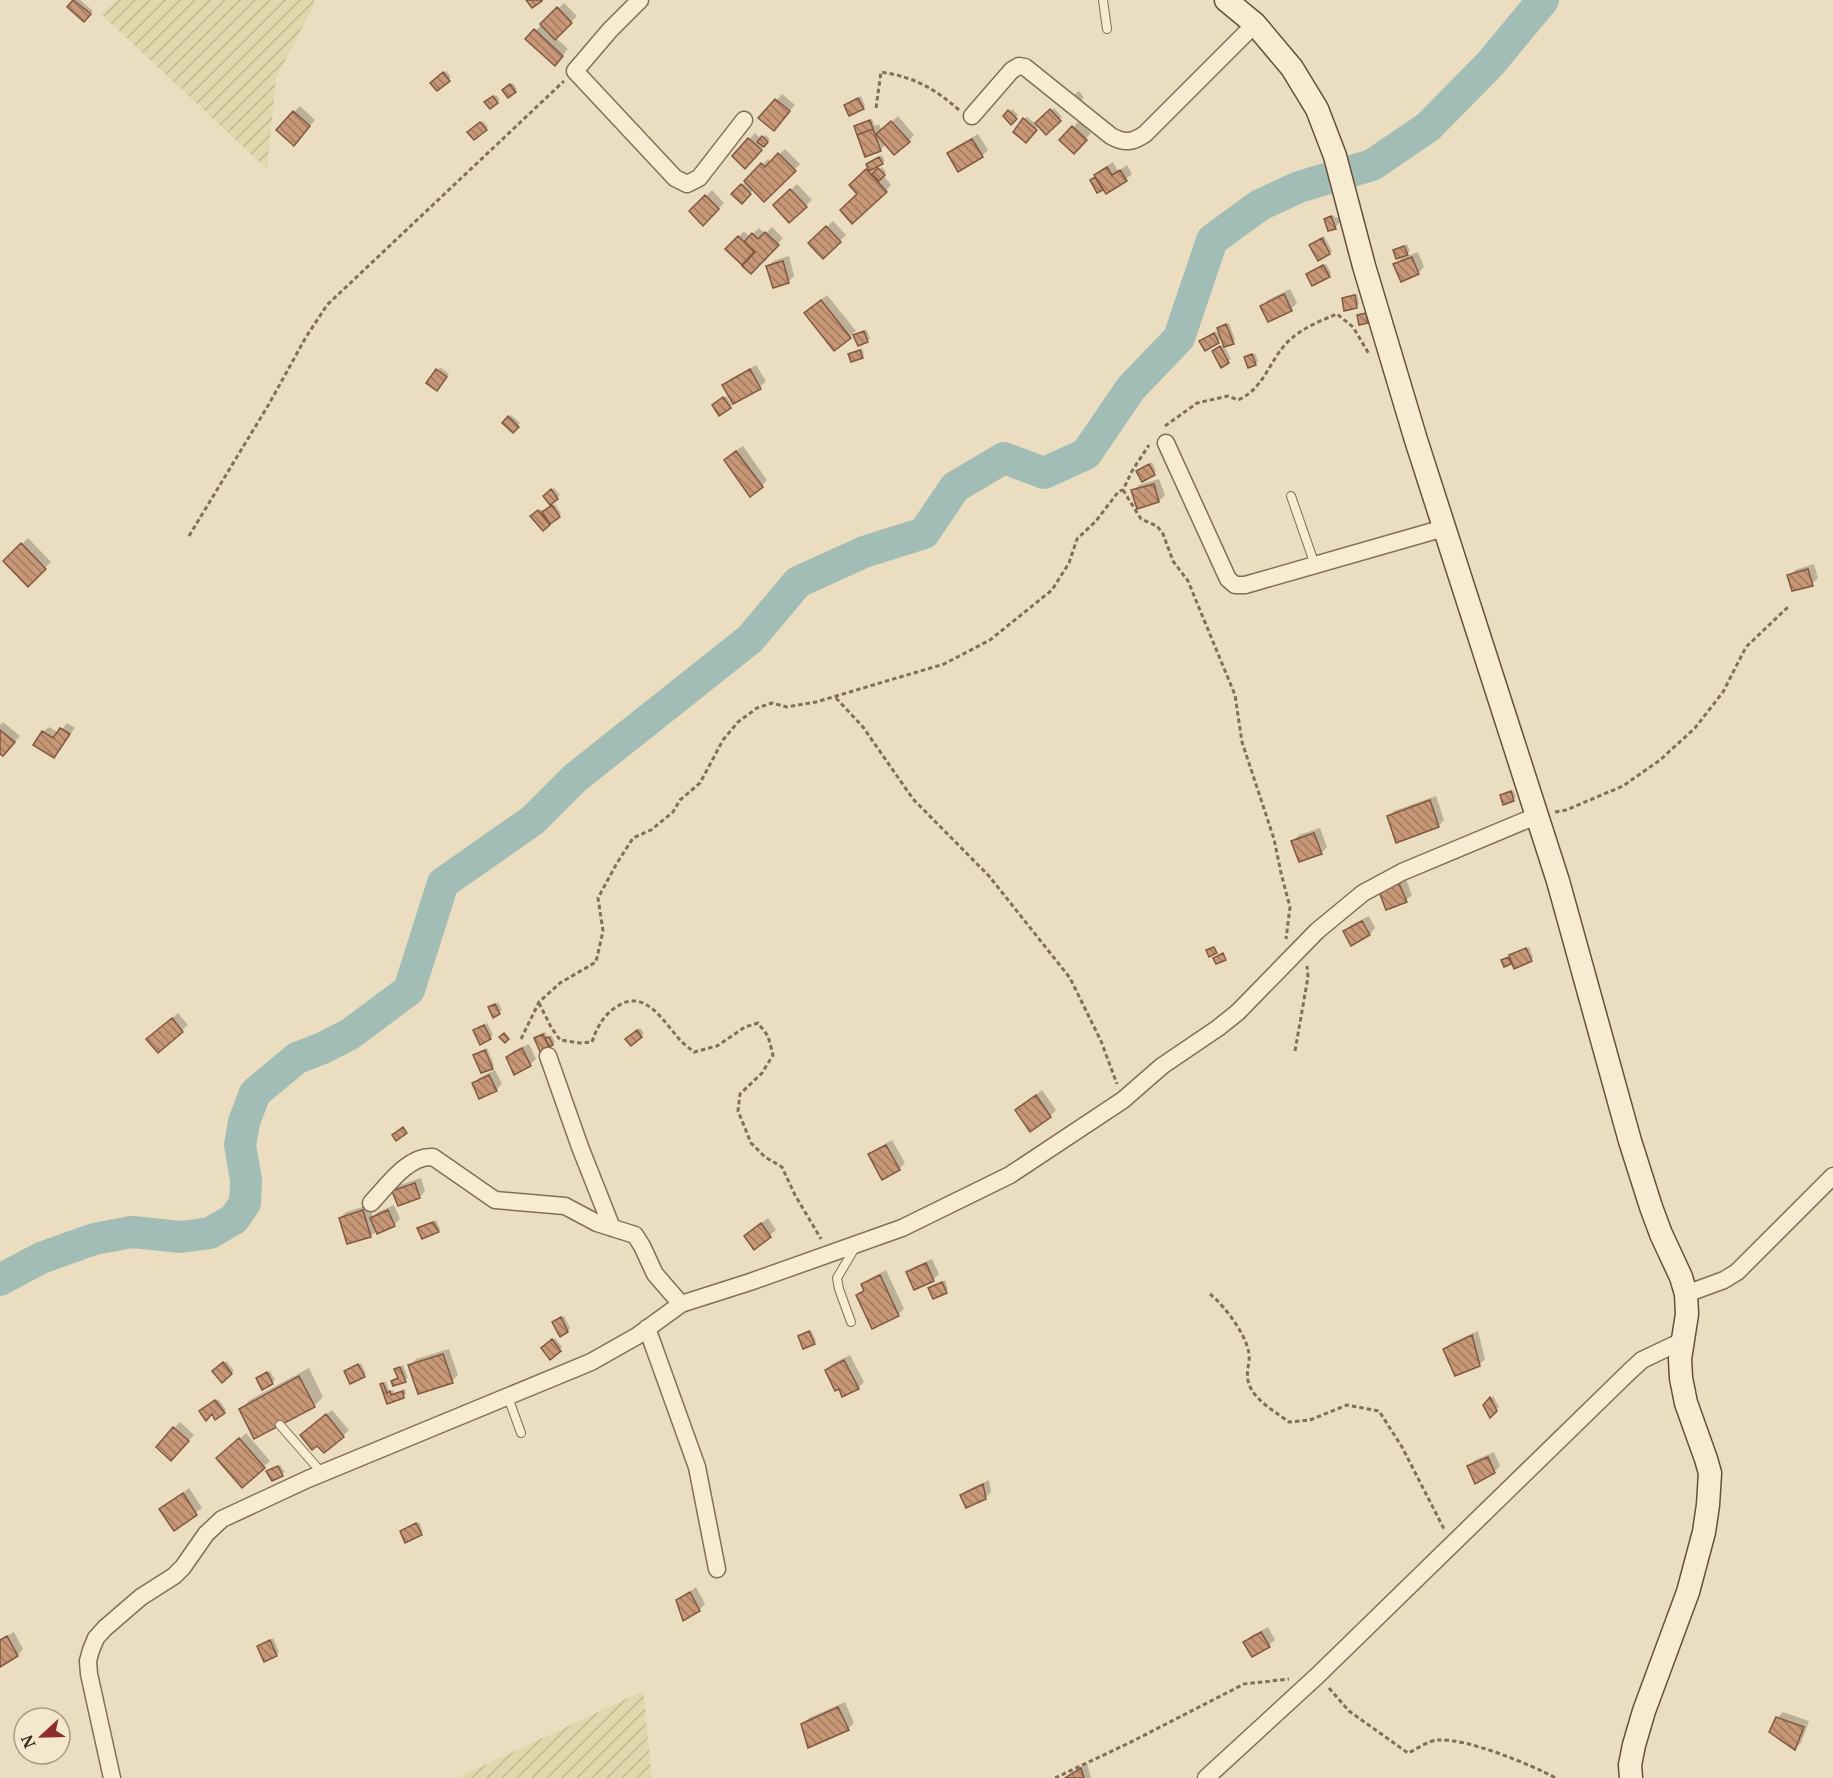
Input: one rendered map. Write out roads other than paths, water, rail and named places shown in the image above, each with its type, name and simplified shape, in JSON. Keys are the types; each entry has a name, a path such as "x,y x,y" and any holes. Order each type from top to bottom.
{"street":[{"path":"640,0 610,30 575,71 675,178 687,184 699,178 744,120"},
{"path":"1226,0 1255,24 1292,68 1317,109 1335,156 1416,440 1558,882 1633,1152 1654,1216 1681,1277 1686,1294 1687,1314 1682,1341 1681,1378 1686,1403 1710,1473 1708,1505 1704,1532 1688,1592 1669,1640 1637,1737 1630,1765 1631,1778"},
{"path":"972,116 1012,70 1025,66 1111,136 1128,142 1145,134 1255,24"},
{"path":"1161,436 1228,579 1235,585 1245,585 1444,528"},
{"path":"112,1778 89,1674 88,1662 96,1638 120,1614 174,1576 206,1534 222,1518 322,1473 591,1362 617,1348 681,1304 902,1228 1010,1175 1123,1100 1162,1066 1225,1023 1306,942 1363,892 1382,881 1536,816"},
{"path":"548,1056 612,1228"},
{"path":"371,1203 414,1161 424,1156 433,1157 495,1200 565,1206 597,1223 635,1235 655,1274 681,1304"},
{"path":"1686,1294 1724,1280 1737,1272 1833,1176"},
{"path":"647,1328 697,1467 717,1569"},
{"path":"1206,1778 1317,1676 1642,1360 1682,1341"}],"lane":[{"path":"1103,0 1107,29"},
{"path":"1291,496 1315,565"},
{"path":"851,1322 837,1278 856,1245"},
{"path":"508,1397 521,1433"},
{"path":"280,1425 322,1473"}],"waterway":[{"path":"0,1280 41,1258 94,1239 132,1232 181,1237 210,1233 234,1219 245,1203 246,1180 240,1145 244,1122 255,1093 297,1058 350,1034 409,990 443,883 533,820 575,778 750,639 798,582 864,552 924,533 955,487 1004,458 1044,473 1086,454 1131,388 1179,338 1212,240 1260,205 1299,187 1372,165 1428,127 1490,64 1543,0"}]}
